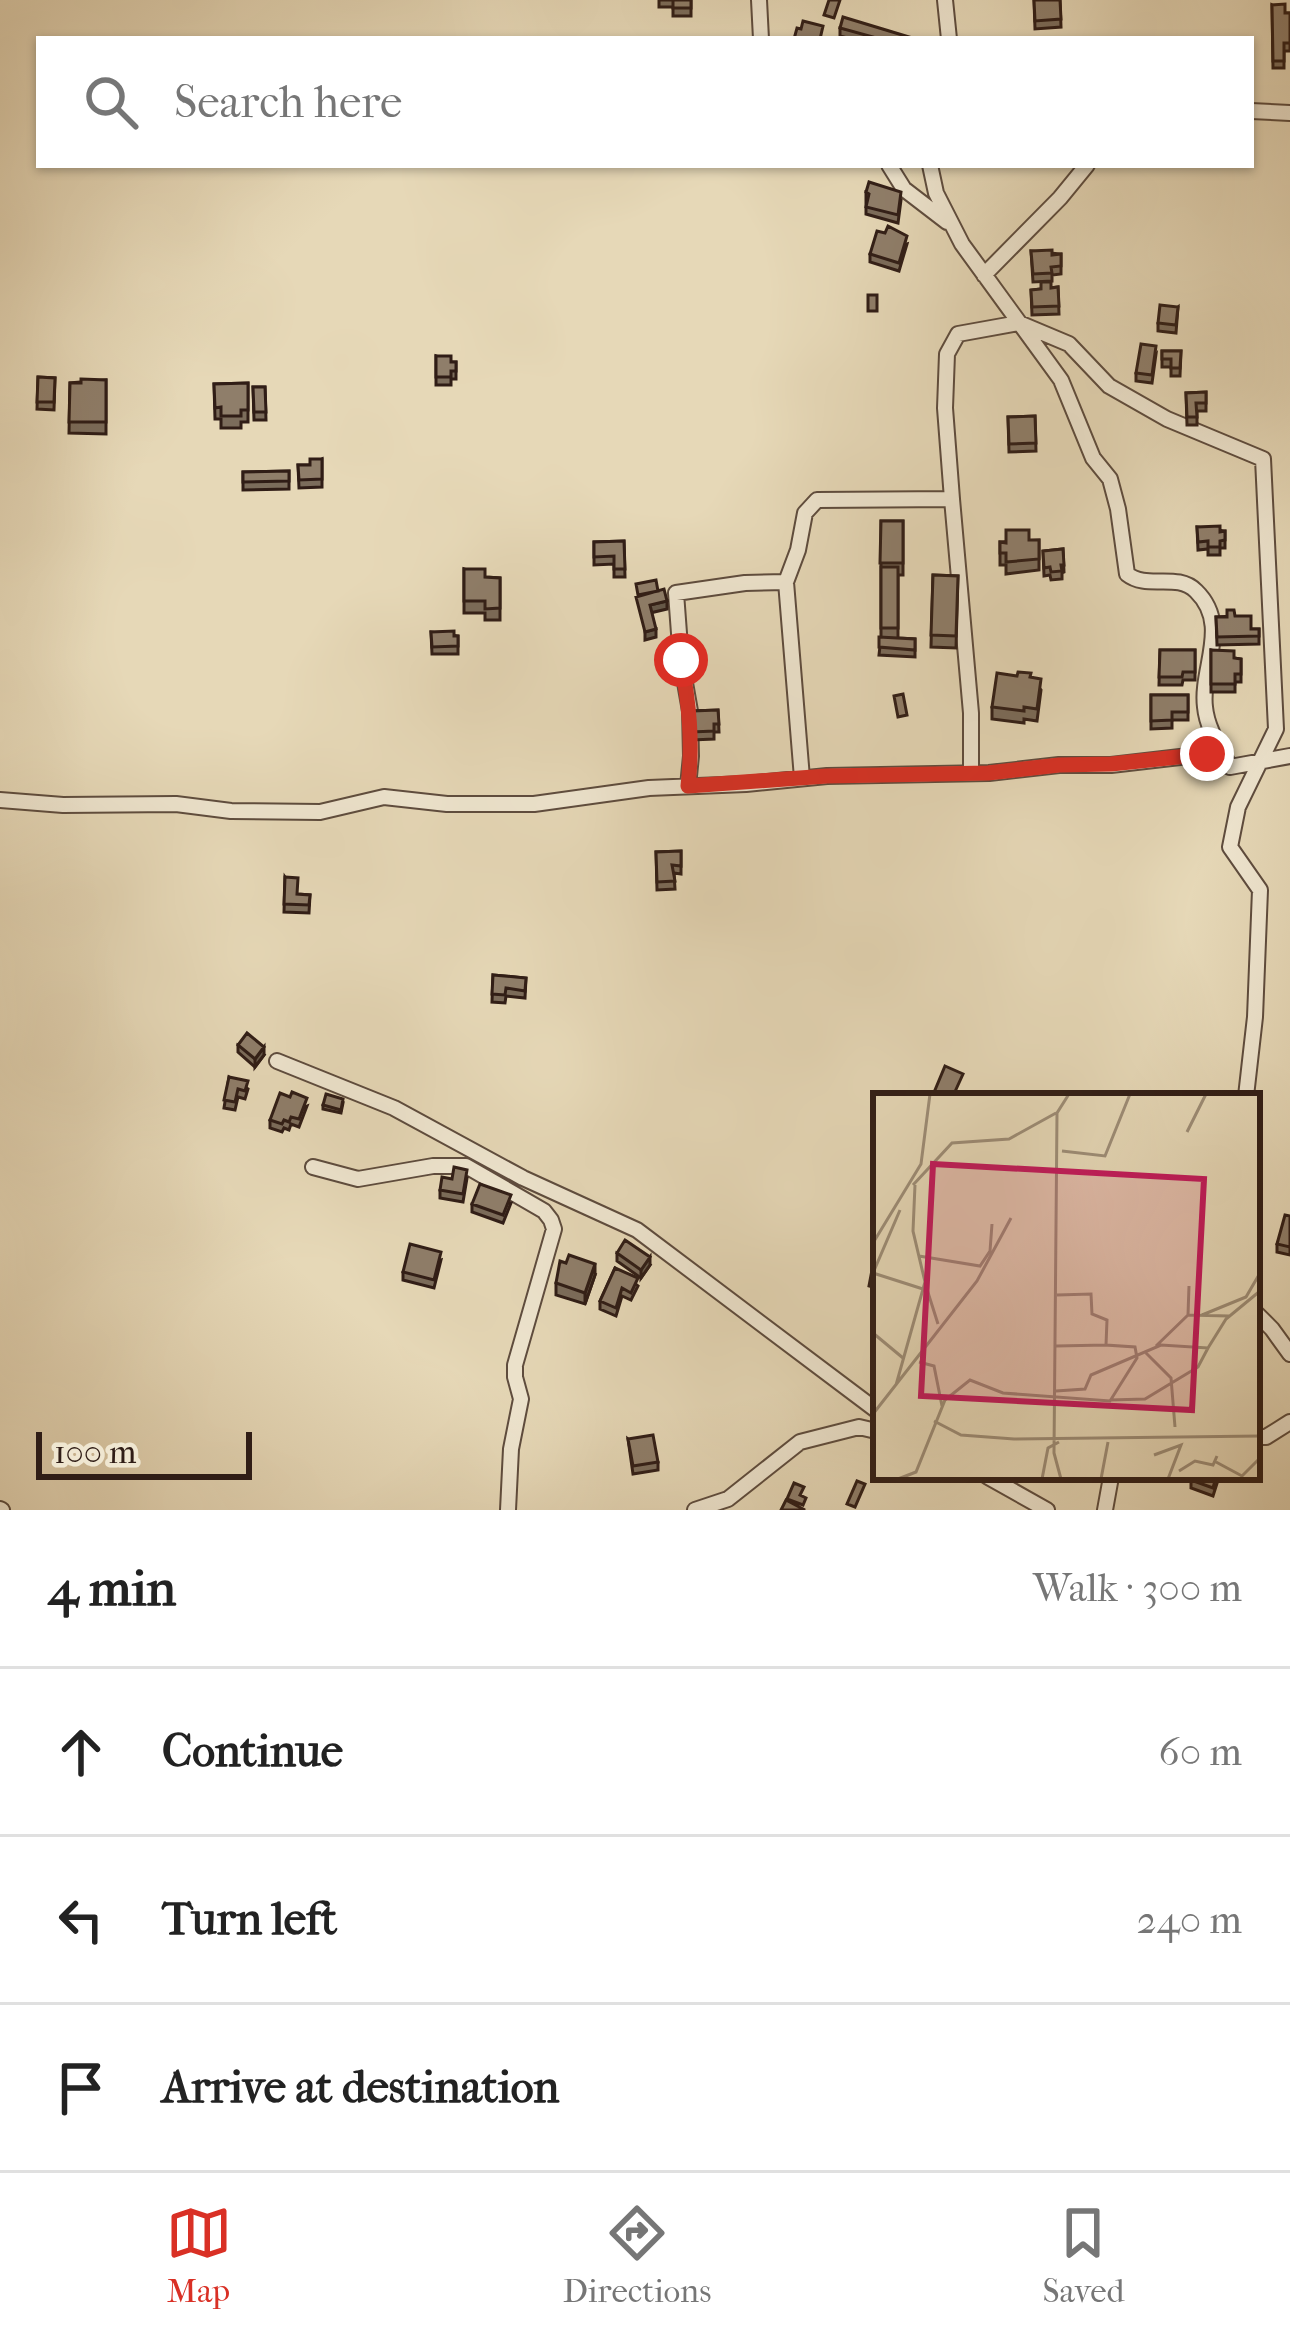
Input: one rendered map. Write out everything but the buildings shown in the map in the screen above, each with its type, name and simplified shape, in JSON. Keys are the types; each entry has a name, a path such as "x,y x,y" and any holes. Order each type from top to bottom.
{"street":[{"path":"759,0 761,36"},
{"path":"945,0 949,36"},
{"path":"1254,111 1290,112"},
{"path":"891,168 904,189 951,225"},
{"path":"931,168 951,225 1060,380 1093,458 1110,479 1127,574 1141,582 1185,584 1205,602 1214,634 1204,707 1230,767"},
{"path":"984,275 1085,168"},
{"path":"971,773 971,713 945,408 947,354 958,334 1018,322 1069,344 1109,386 1167,419 1263,459 1276,729 1238,807 1230,847 1260,890 1246,1093"},
{"path":"802,778 786,583 799,550 805,513 817,500 952,499"},
{"path":"688,786 690,711 676,592 786,583"},
{"path":"0,800 306,813 385,797 447,804 534,804 649,788 802,778 971,773 1207,754 1230,767 1290,756"},
{"path":"277,1061 394,1108 523,1178 637,1230 873,1408"},
{"path":"313,1167 358,1179 433,1166 466,1166 544,1211 551,1220 554,1229 515,1365 521,1399 508,1510"},
{"path":"1260,1317 1290,1354"},
{"path":"1260,1437 1290,1422"},
{"path":"695,1510 728,1499 800,1442 860,1427 873,1430"},
{"path":"993,1480 1047,1510"},
{"path":"1105,1510 1110,1480"}],"route":[{"path":"681,660 690,711 688,786 827,776 988,773 1207,754"}]}
